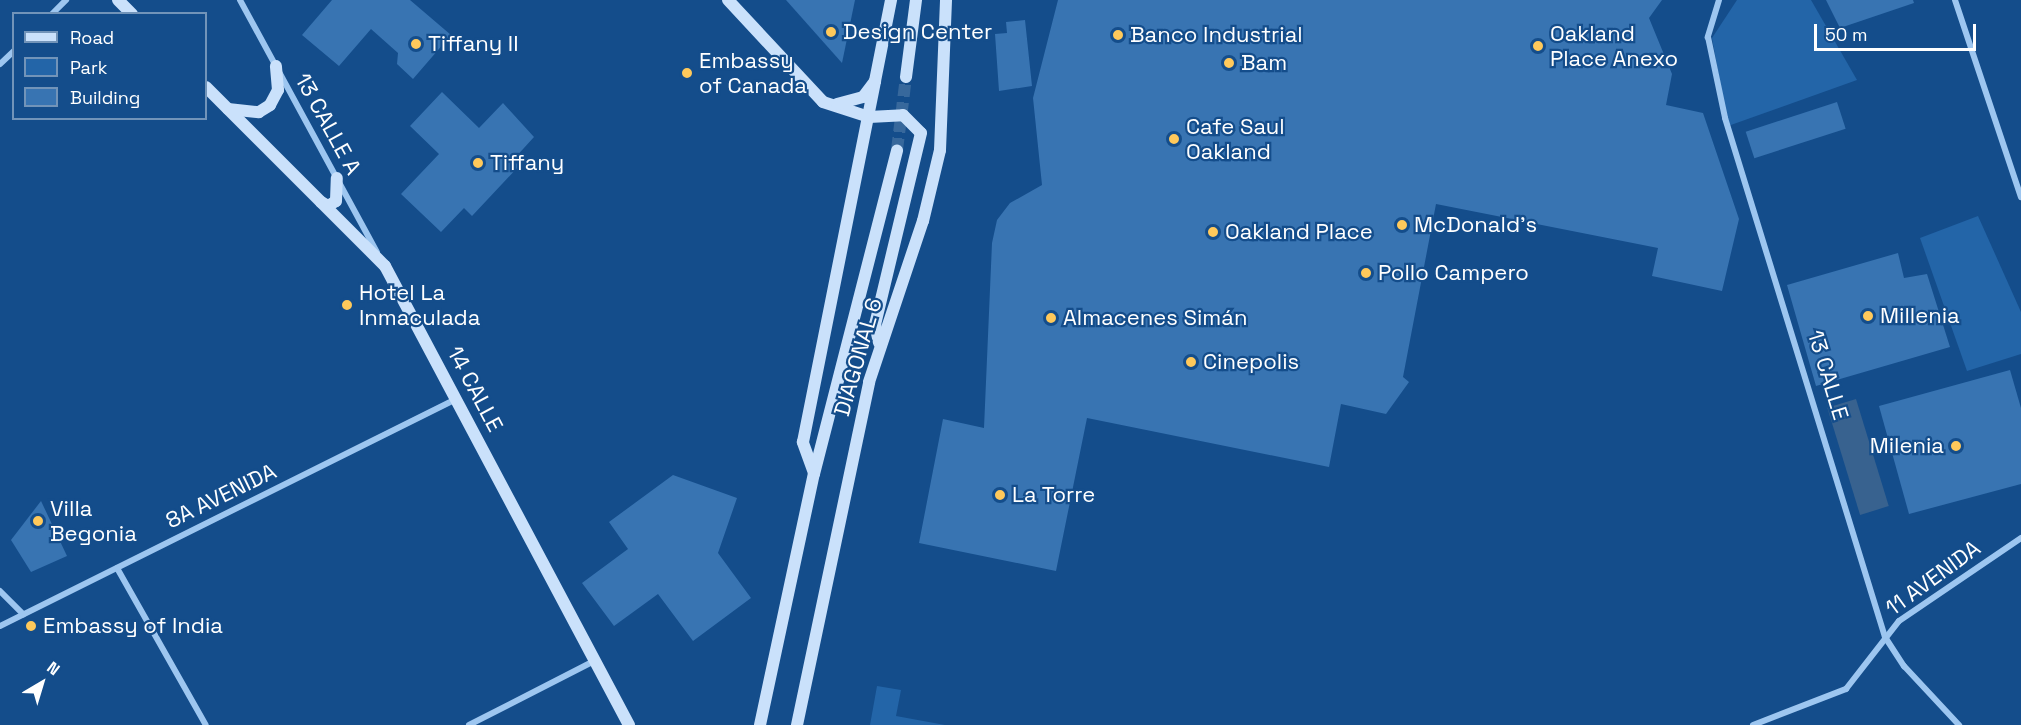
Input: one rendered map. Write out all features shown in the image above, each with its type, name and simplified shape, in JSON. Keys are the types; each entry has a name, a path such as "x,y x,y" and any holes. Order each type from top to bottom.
{"main road":[{"path":"118,0 130,12"},
{"path":"728,0 823,102 869,117 903,115 923,138 874,324 880,344"},
{"name":"DIAGONAL 6","path":"814,474 803,442 891,0"},
{"path":"906,77 916,0"},
{"name":"DIAGONAL 6","path":"797,725 880,344 923,221 940,150 946,0"},
{"path":"227,109 259,112 270,105 278,90 276,66"},
{"path":"823,102 854,102 875,81"},
{"name":"14 CALLE","path":"207,88 385,266 629,725"},
{"name":"DIAGONAL 6","path":"760,725 814,474 897,150"},
{"path":"321,202 328,206 336,201 337,178"}],"street":[{"path":"54,12 66,0"},
{"name":"13 CALLE A","path":"240,0 385,266"},
{"name":"13 CALLE","path":"1719,0 1711,14 1708,37 1725,118 1885,636 1904,666 1959,725"},
{"path":"1955,0 2021,197"},
{"path":"0,64 12,53"},
{"name":"8A AVENIDA","path":"0,626 457,399"},
{"name":"11 AVENIDA","path":"1753,725 1845,690 1885,636 2021,538"},
{"path":"117,567 206,725"},
{"path":"0,591 23,614"},
{"path":"469,725 595,660"}],"green space":[{"path":"1737,0 1811,0 1857,80 1728,126 1712,38"},
{"path":"1978,216 2021,312 2021,354 1967,371 1920,238"},
{"path":"877,686 901,690 896,716 945,725 870,725"}],"shaded area":[{"path":"1856,399 1889,506 1860,515 1827,408"}],"building":[{"name":"Tiffany II","path":"332,0 410,0 451,35 413,79 397,64 398,53 371,29 339,66 302,35"},
{"name":"Design Center","path":"786,0 855,0 842,63"},
{"name":"Oakland Place","path":"1058,0 1662,0 1649,18 1672,74 1666,105 1703,113 1739,219 1722,291 1652,276 1658,248 1436,204 1403,377 1409,382 1386,414 1341,404 1329,467 1087,418 1056,571 919,543 943,419 984,428 992,243 997,220 1010,203 1042,185 1033,98"},
{"path":"1826,0 1913,0 1914,3 1840,28"},
{"path":"1025,20 1032,86 999,91 995,34 1007,33 1006,22"},
{"name":"Tiffany","path":"442,92 479,128 503,103 534,137 513,160 519,166 472,216 464,208 441,232 401,194 439,154 410,126"},
{"path":"1837,102 1846,129 1754,158 1746,132"},
{"name":"Millenia","path":"1898,253 1904,278 1927,274 1950,347 1816,386 1787,285"},
{"name":"Milenia","path":"2010,370 2021,408 2021,484 1909,514 1879,406"},
{"path":"673,475 737,498 718,553 751,598 693,641 658,594 614,626 582,583 628,549 609,522"},
{"name":"Villa Begonia","path":"41,501 67,556 31,572 11,540"}],"tunnel":[{"path":"897,150 906,77"}],"place":[{"name":"Design Center","path":"831,32"},
{"name":"Banco Industrial","path":"1118,35"},
{"name":"Tiffany II","path":"416,44"},
{"name":"Oakland Place Anexo","path":"1538,46"},
{"name":"Bam","path":"1229,63"},
{"name":"Embassy of Canada","path":"687,73"},
{"name":"Cafe Saul Oakland","path":"1174,139"},
{"name":"Tiffany","path":"478,163"},
{"name":"McDonald's","path":"1402,225"},
{"name":"Oakland Place","path":"1213,232"},
{"name":"Pollo Campero","path":"1366,273"},
{"name":"Hotel La Inmaculada","path":"347,305"},
{"name":"Millenia","path":"1868,316"},
{"name":"Almacenes Simán","path":"1051,318"},
{"name":"Cinepolis","path":"1191,362"},
{"name":"Milenia","path":"1956,446"},
{"name":"La Torre","path":"1000,495"},
{"name":"Villa Begonia","path":"38,521"},
{"name":"Embassy of India","path":"31,626"}]}
